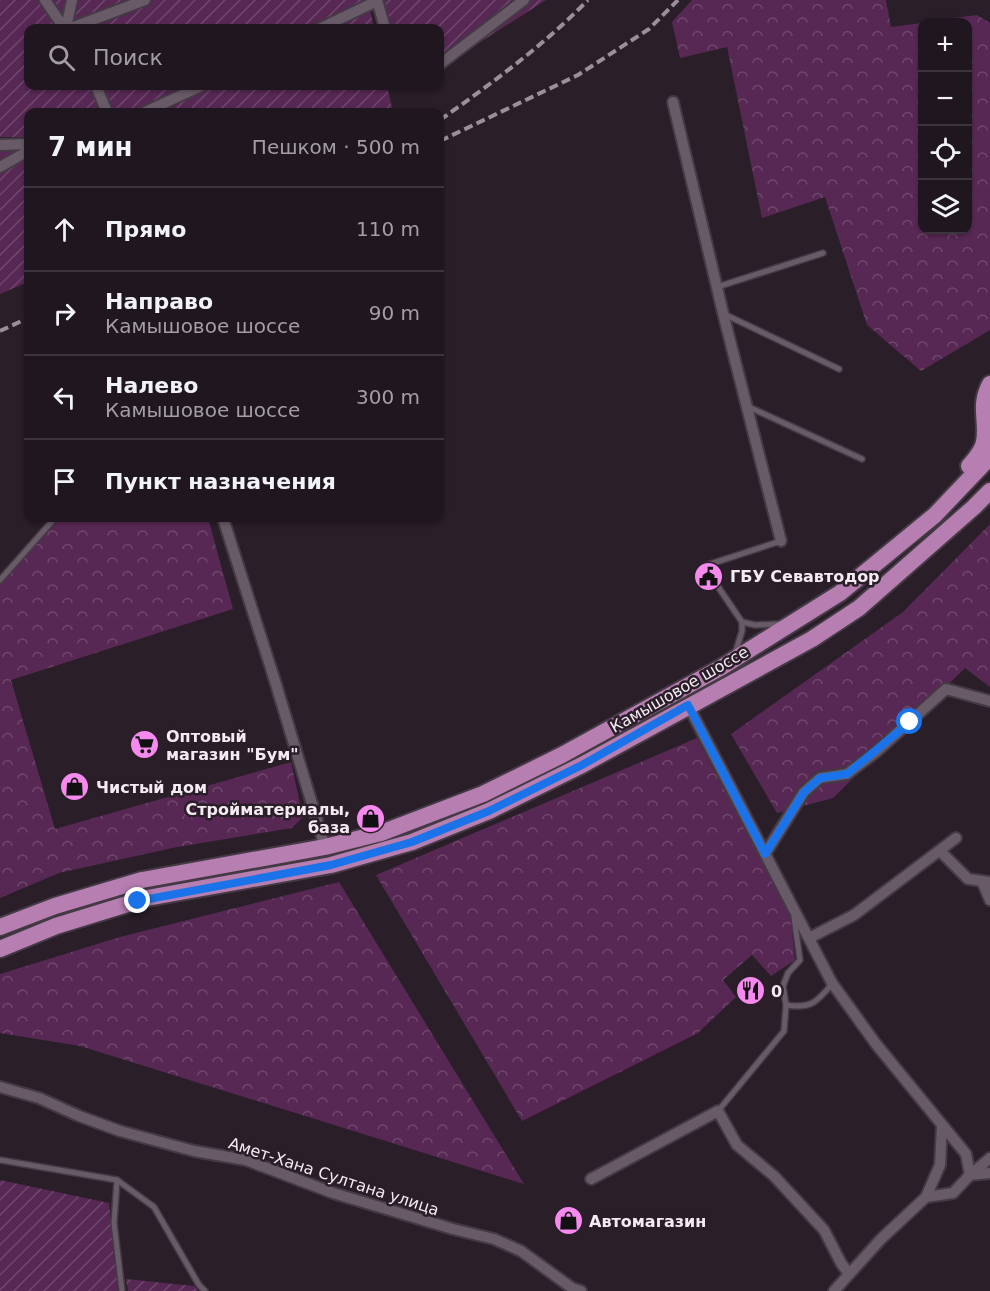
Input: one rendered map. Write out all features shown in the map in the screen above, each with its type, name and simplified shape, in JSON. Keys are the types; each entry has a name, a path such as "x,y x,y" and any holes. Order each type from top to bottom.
{"main road":[{"path":"935,515 948,489 981,450 984,433 983,401 990,384"},
{"name":"Камышовое шоссе","path":"0,927 55,906 142,880 325,847 381,833 483,794 562,755 733,660 840,593 935,515 990,457"},
{"name":"Камышовое шоссе","path":"0,949 56,926 147,898 331,865 412,842 489,811 582,765 812,639 859,608 974,507 990,490"}],"street":[{"path":"45,0 62,24"},
{"path":"66,24 72,0"},
{"path":"82,24 145,0"},
{"path":"444,61 524,0"},
{"path":"329,24 377,1 384,24"},
{"path":"98,90 106,108"},
{"path":"154,108 192,90"},
{"path":"673,102 723,314 781,541"},
{"path":"0,145 24,144"},
{"path":"0,167 24,153"},
{"path":"224,522 325,847"},
{"path":"765,854 804,792 820,778 847,774 876,752 946,689 990,701"},
{"name":"Камышовое шоссе","path":"688,705 832,983 876,1044 966,1154 970,1175"},
{"path":"809,938 854,915 956,838"},
{"path":"940,851 968,879 986,882 990,900"},
{"name":"Амет-Хана Султана улица","path":"0,1087 39,1098 120,1131 194,1151 246,1161 333,1193 453,1230 494,1239 521,1251 572,1288 581,1291"},
{"path":"591,1179 718,1111 737,1145 774,1176 824,1230 849,1274"},
{"path":"834,1291 880,1239 926,1197 940,1165 942,1125"},
{"path":"926,1197 953,1193 990,1158"},
{"path":"970,1175 990,1173"}],"lane":[{"path":"717,287 823,253"},
{"path":"723,314 838,369"},
{"path":"748,407 862,459"},
{"path":"0,580 51,522"},
{"path":"733,660 742,631 742,622 704,566 781,541"},
{"path":"742,622 755,625 792,624"},
{"path":"718,1111 784,1031 786,1005 783,986 788,973 800,960 793,910"},
{"path":"786,1005 800,1007 815,1003 832,983"},
{"path":"0,1160 117,1180 154,1207 199,1285 205,1291"},
{"path":"117,1180 114,1223 122,1291"}],"green space":[{"path":"0,0 368,0 373,24 24,24 24,90 388,90 392,108 24,108 24,137 0,137"},
{"path":"377,0 546,0 444,65 444,24 382,24"},
{"path":"692,0 886,0 891,27 918,24 918,234 972,234 972,18 954,18 977,15 990,23 990,330 921,371 867,325 825,197 762,218 727,47 680,58 672,22"},
{"path":"24,140 24,284 0,294 0,141"},
{"path":"51,522 209,522 233,609 11,680 55,829 291,762 303,817 292,828 177,847 59,873 0,898 0,580"},
{"path":"990,524 990,687 965,668 833,798 777,813 731,734 903,612"},
{"path":"697,738 790,914 795,960 771,976 752,955 723,980 736,997 698,1033 522,1121 376,875"},
{"path":"339,882 524,1184 80,1046 0,1033 0,974 120,937"},
{"path":"0,1180 109,1203 119,1291 0,1291"},
{"path":"126,1279 194,1286 198,1291 128,1291"}],"railway":[{"path":"444,117 535,48 588,0"},
{"path":"444,139 578,75 649,29 678,0"},
{"path":"0,331 24,320"}],"place":[{"name":"ГБУ Севавтодор","path":"709,576"},
{"name":"Оптовый магазин \"Бум\"","path":"145,745"},
{"name":"Чистый дом","path":"75,787"},
{"name":"Стройматериалы, база","path":"371,818"},
{"name":"0","path":"750,991"},
{"name":"Автомагазин","path":"568,1221"}],"route":[{"path":"138,901 331,865 412,842 489,811 582,765 688,705 765,854 804,792 820,778 847,774 910,722"}]}
